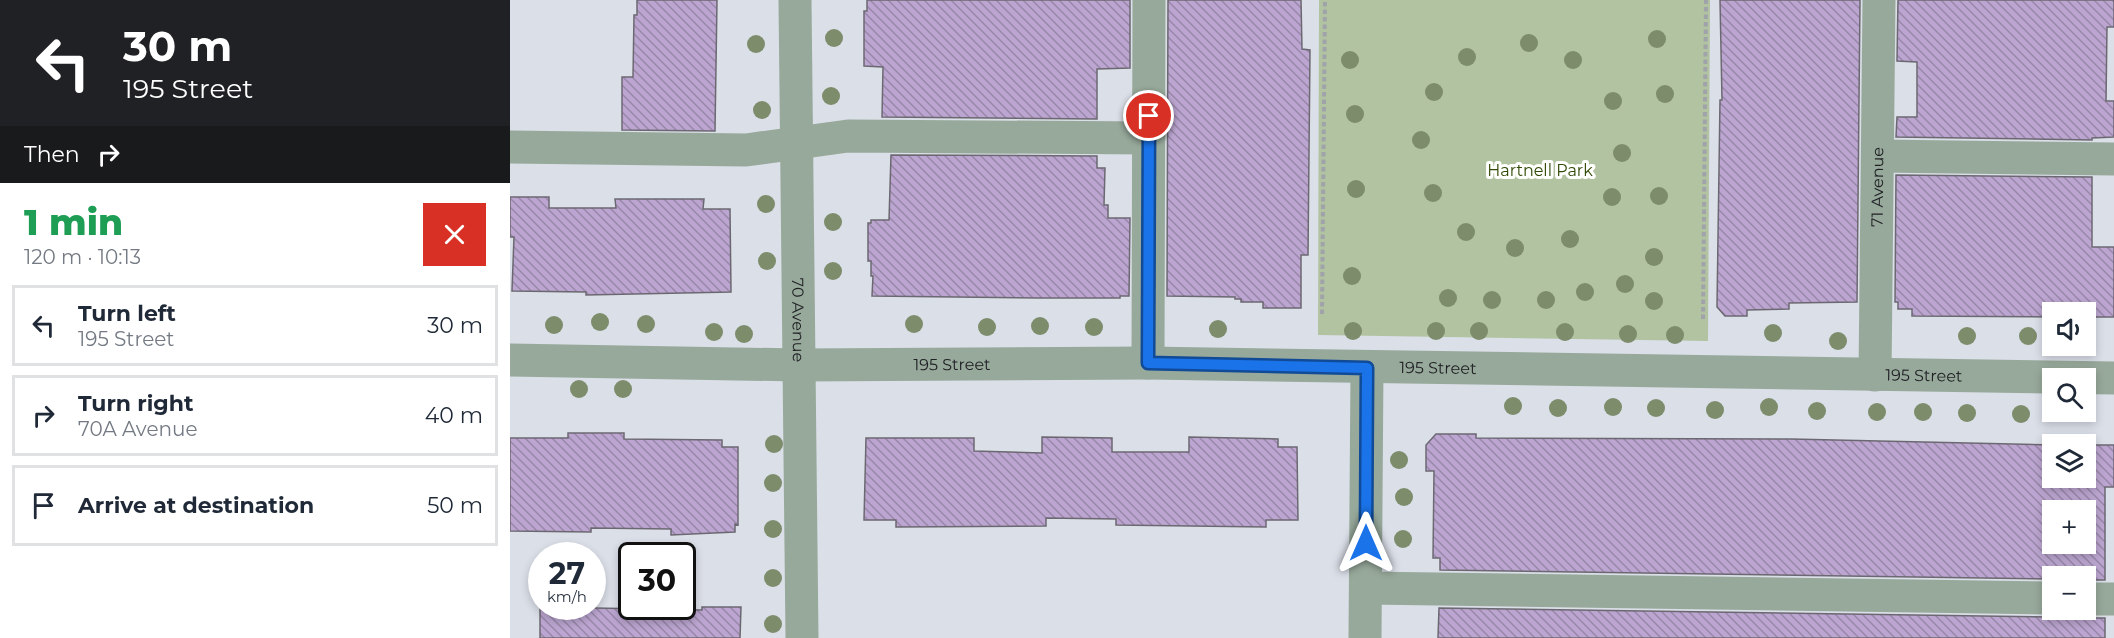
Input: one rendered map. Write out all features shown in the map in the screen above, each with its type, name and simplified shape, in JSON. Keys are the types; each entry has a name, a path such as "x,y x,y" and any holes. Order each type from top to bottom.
{"street":[{"name":"70 Avenue","path":"795,0 802,638"},
{"path":"1148,363 1149,0"},
{"name":"71 Avenue","path":"1875,375 1879,0"},
{"path":"510,147 746,150 848,136 1149,138"},
{"path":"1878,156 2114,159"},
{"name":"195 Street","path":"510,360 800,365 1148,363 2114,378"},
{"path":"1365,638 1367,368"},
{"path":"1366,588 2042,598"},
{"path":"2096,599 2114,599"}],"path":[{"path":"1322,314 1325,0"},
{"path":"1703,319 1706,0"}],"green space":[{"name":"Hartnell Park","path":"1319,0 1710,0 1708,341 1318,335"}],"building":[{"path":"637,0 717,0 715,131 622,130 622,77 633,77 634,15 637,15"},
{"path":"867,0 1130,0 1130,68 1097,69 1097,119 882,117 883,67 864,66 864,11 867,11"},
{"path":"1168,0 1301,0 1302,49 1310,50 1308,255 1301,255 1301,308 1263,308 1263,302 1241,302 1241,299 1235,299 1235,297 1167,296"},
{"path":"1720,0 1860,0 1857,302 1789,303 1789,309 1747,310 1747,316 1725,316 1717,307 1720,100 1722,100"},
{"path":"1898,0 2114,0 2114,27 2107,27 2106,101 2114,101 2114,137 2092,138 2092,140 1896,137 1897,117 1917,117 1917,62 1897,61"},
{"path":"891,155 1097,156 1097,168 1105,168 1104,205 1108,205 1108,218 1130,218 1129,296 1039,298 872,296 873,276 871,276 871,261 868,261 868,223 871,223 871,220 889,220"},
{"path":"1896,175 2092,177 2092,247 2114,247 2114,317 2096,317 2096,302 2042,302 2042,317 1912,316 1912,309 1898,309 1898,302 1895,302"},
{"path":"510,197 549,197 549,208 616,208 615,199 704,199 703,209 730,209 731,292 586,295 586,292 512,291 514,237 510,237"},
{"path":"568,433 624,433 624,439 722,440 722,447 738,447 738,525 735,524 735,532 671,535 671,529 591,528 591,532 510,531 510,438 568,438"},
{"path":"1436,434 1476,434 1476,438 1791,439 2042,445 2042,488 2096,488 2096,445 2114,445 2114,487 2105,487 2105,580 2096,580 2096,566 2042,566 2042,579 1440,570 1440,558 1433,558 1434,471 1426,471 1426,445"},
{"path":"1042,437 1112,438 1112,452 1189,452 1189,437 1278,439 1278,447 1297,447 1298,520 1266,520 1266,527 1116,525 1116,519 1046,518 1046,526 896,527 896,520 864,520 866,438 974,438 974,451 1042,453"},
{"path":"702,607 741,607 740,638 540,638 540,620 606,620 606,608 618,608 618,620 696,620 696,610 702,610"},
{"path":"1439,608 2042,617 2042,620 2105,618 2105,638 1438,638"}],"route":[{"path":"1149,116 1148,363 1367,368 1366,543"}]}
